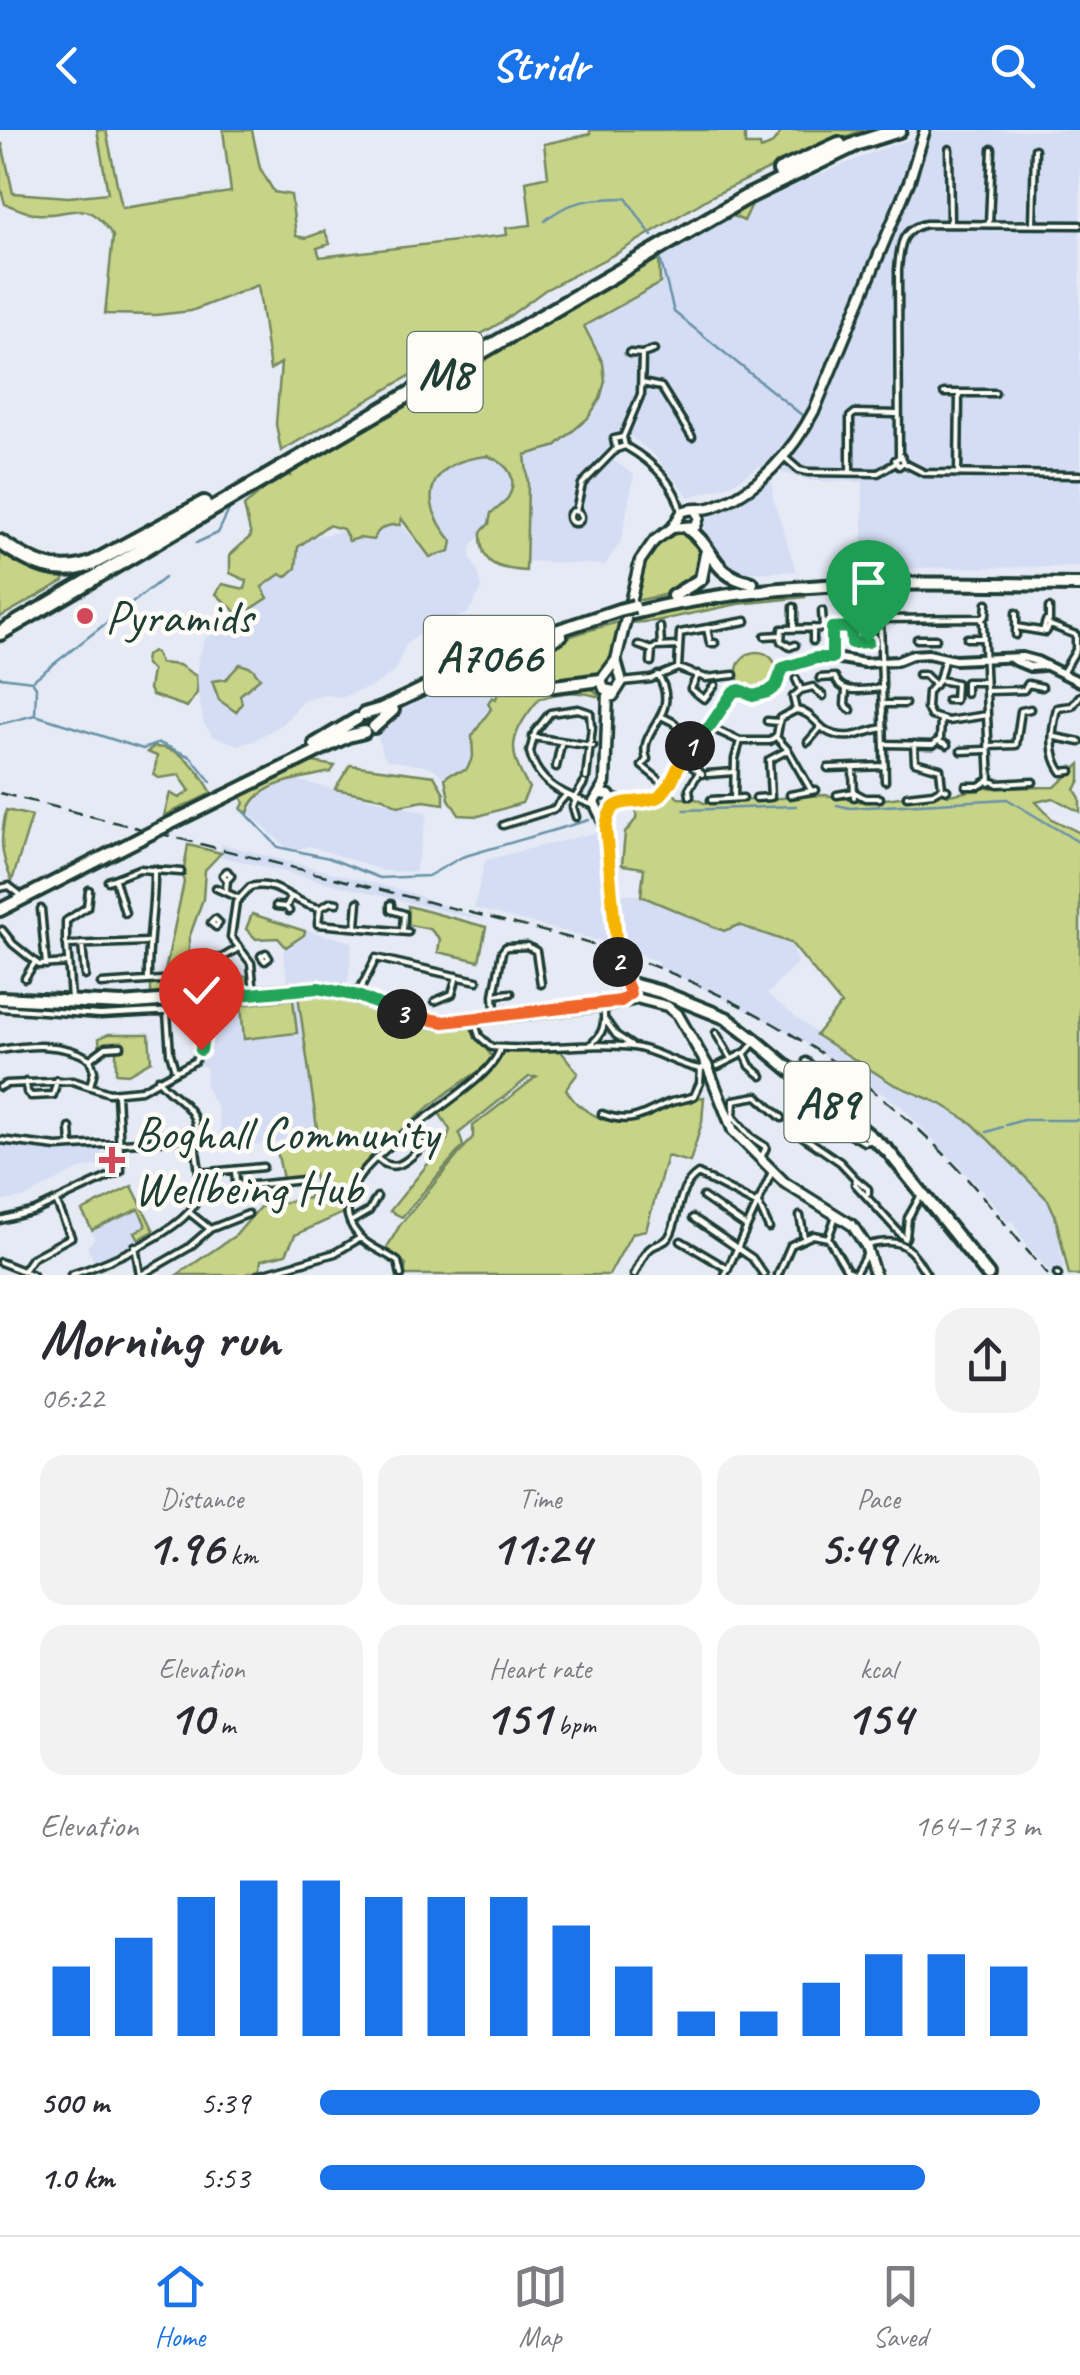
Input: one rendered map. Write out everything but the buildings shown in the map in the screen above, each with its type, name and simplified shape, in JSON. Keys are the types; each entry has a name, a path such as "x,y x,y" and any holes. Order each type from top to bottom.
{"highway":[{"name":"M8","path":"0,629 742,191 818,152 876,130"},
{"name":"M8","path":"0,629 745,198 858,143 900,130"},
{"name":"M8","path":"0,542 42,566 63,570 86,566 280,461"}],"main road":[{"path":"875,1275 867,1249 852,1225 772,1172 759,1159 728,1121 709,1067 674,1011 637,994 617,964 602,803 609,682 640,561 654,541 689,513 708,509 746,490 784,457 814,410 910,179 925,132"},
{"path":"672,528 694,527 689,513"},
{"path":"686,528 689,513"},
{"path":"689,513 722,572 752,583"},
{"path":"673,596 701,578 706,567 703,543 686,528"},
{"name":"A7066","path":"250,783 361,716 517,644 673,596 752,583 861,577 1080,582"},
{"name":"A7066","path":"633,609 822,584 1080,582"},
{"name":"A7066","path":"20,897 369,729 386,714 446,684 619,613"},
{"name":"A7066","path":"548,686 536,680 530,664 537,649 561,635"},
{"name":"A7066","path":"446,684 497,675 548,686 609,682"},
{"name":"A7066","path":"361,716 358,727 369,729"},
{"path":"3,909 20,897"},
{"path":"0,998 122,1004 318,988 358,996 429,1021 603,1004 637,994"},
{"name":"A89","path":"637,994 733,1022 900,1164 988,1275"}],"street":[{"path":"988,224 992,148"},
{"path":"1033,224 1036,148"},
{"path":"949,149 950,224"},
{"path":"896,463 900,244 904,235 920,224 1080,224"},
{"path":"629,353 654,350"},
{"path":"642,354 638,405 623,436 625,446 658,470 689,513"},
{"path":"642,382 661,387 692,436"},
{"path":"944,392 996,392"},
{"path":"958,474 959,392"},
{"path":"850,473 850,417 855,412 898,414"},
{"path":"616,449 614,439 623,436"},
{"path":"576,510 582,484 616,449 625,446"},
{"path":"899,456 904,463"},
{"path":"784,457 804,472 878,473 904,463 924,472 1080,476"},
{"path":"987,603 982,619 990,782"},
{"path":"851,606 848,614 852,643 868,642"},
{"path":"1016,627 1047,632 1049,608"},
{"path":"822,611 823,628"},
{"path":"794,628 796,612"},
{"path":"1016,613 1016,635"},
{"path":"887,778 880,618 982,619"},
{"path":"1051,619 1076,635"},
{"path":"678,668 680,633 746,621"},
{"path":"660,627 661,646"},
{"path":"795,646 781,641 784,628 851,627"},
{"path":"707,628 710,643"},
{"path":"813,628 813,640"},
{"path":"832,628 832,658"},
{"path":"1062,672 1076,650 1080,629"},
{"path":"765,636 781,634"},
{"path":"917,639 936,638"},
{"path":"967,638 984,638"},
{"path":"926,639 927,654"},
{"path":"638,645 652,650 679,646"},
{"path":"651,662 652,650"},
{"path":"576,817 573,807 575,800 585,781 592,746 592,714 578,709 548,714 532,737 530,752 538,772 575,800 625,802 654,800 668,787 680,760 737,690 753,696 764,694 776,686 783,668 816,658 846,658 859,663 927,654 1011,659 1030,667 1045,666 1080,682"},
{"path":"946,657 937,683 928,692 931,716 941,720 987,714"},
{"path":"609,682 634,680 678,668 706,678 734,675"},
{"path":"698,674 691,689 702,701 715,685"},
{"path":"658,675 666,693 663,717 646,742 647,759 642,766 668,787"},
{"path":"918,675 937,683 956,682 955,700 947,700"},
{"path":"820,678 835,677 836,683 846,690 883,688"},
{"path":"796,680 801,690"},
{"path":"966,694 966,682 985,682"},
{"path":"986,691 1024,690 1028,684 1042,687"},
{"path":"796,710 793,697 801,690 814,687 823,696"},
{"path":"846,690 842,705 850,710"},
{"path":"1071,771 1062,772 1052,757 1056,709 1072,706 1080,696"},
{"path":"578,700 578,709"},
{"path":"883,704 904,704"},
{"path":"1016,744 1021,711 1030,709"},
{"path":"710,726 740,741 770,741 776,736 782,716 796,710 812,715 832,734 847,736 884,728"},
{"path":"663,717 693,742"},
{"path":"938,741 941,720"},
{"path":"767,721 778,722"},
{"path":"808,742 821,727"},
{"path":"776,736 814,790 790,795"},
{"path":"532,737 592,746"},
{"path":"1055,737 1080,742"},
{"path":"734,798 740,741"},
{"path":"884,744 929,745 938,741 947,745"},
{"path":"556,767 561,744"},
{"path":"907,796 944,789 940,770 916,762 914,744"},
{"path":"962,752 1016,744 1024,747"},
{"path":"756,798 773,797 769,760 788,750"},
{"path":"680,760 701,771 734,772"},
{"path":"828,768 885,766"},
{"path":"853,768 854,794"},
{"path":"690,796 689,789 701,771"},
{"path":"966,786 1033,782"},
{"path":"503,826 514,819 554,810 566,794"},
{"path":"837,795 880,798"},
{"path":"711,800 743,798"},
{"path":"148,980 147,942 154,916 154,869"},
{"path":"108,882 132,870 180,872"},
{"path":"115,880 126,913"},
{"path":"226,880 226,890"},
{"path":"254,993 250,963 232,937 238,898 250,887 261,884 320,908 337,903"},
{"path":"0,888 8,886 20,897"},
{"path":"216,888 238,898"},
{"path":"72,1004 66,921 87,908 89,890"},
{"path":"276,906 288,909 291,897"},
{"path":"356,926 358,902"},
{"path":"320,908 318,928 356,926 405,931 404,914 391,910 391,904"},
{"path":"40,912 46,965"},
{"path":"219,923 231,926"},
{"path":"3,934 35,962 68,963"},
{"path":"67,945 147,942"},
{"path":"82,944 84,976"},
{"path":"496,1016 494,995 502,952 514,944 536,951 541,984"},
{"path":"210,959 222,958 237,949"},
{"path":"250,963 261,958"},
{"path":"358,996 376,958 477,981"},
{"path":"26,978 35,962"},
{"path":"452,994 457,976"},
{"path":"101,983 162,980"},
{"path":"435,1001 452,994 461,998"},
{"path":"494,995 510,994"},
{"path":"0,1087 57,1080 117,1094 140,1090 190,1065 198,1056 215,997"},
{"path":"603,1004 606,1021 616,1035 634,1047"},
{"path":"0,1008 100,1015 195,1010 207,1016"},
{"path":"167,1012 170,1053 176,1070"},
{"path":"474,1018 485,1044 500,1048 634,1047 709,1067"},
{"path":"590,1046 602,1034 606,1021"},
{"path":"716,1033 730,1057"},
{"path":"602,1114 626,1120 694,1096 709,1067 744,1053 756,1041"},
{"path":"0,1050 56,1046 74,1050 90,1059 94,1071 90,1086"},
{"path":"90,1059 106,1047 122,1046"},
{"path":"401,1275 398,1262 360,1238 350,1222 348,1205 354,1183 422,1119 495,1064 500,1048"},
{"path":"744,1053 750,1066 762,1076"},
{"path":"806,1061 826,1077"},
{"path":"805,1084 816,1070"},
{"path":"70,1275 176,1226 198,1195 196,1123 191,1112 158,1078"},
{"path":"26,1082 27,1092 32,1096 53,1095 57,1080"},
{"path":"831,1082 846,1100"},
{"path":"0,1220 35,1211 120,1173 117,1094"},
{"path":"832,1106 841,1094"},
{"path":"818,1095 815,1106 822,1116 864,1142 874,1140"},
{"path":"759,1159 766,1146 754,1140 732,1117 734,1100 757,1096 782,1118"},
{"path":"153,1124 154,1141"},
{"path":"70,1128 71,1146"},
{"path":"799,1134 840,1162 856,1179 927,1275"},
{"path":"0,1140 45,1147 188,1139 196,1144"},
{"path":"378,1158 393,1166 402,1164 422,1146"},
{"path":"200,1173 263,1167"},
{"path":"235,1170 238,1188 304,1180"},
{"path":"725,1275 772,1172"},
{"path":"634,1275 647,1252 671,1235 689,1180 698,1174 756,1202 769,1228"},
{"path":"907,1243 908,1218 923,1193"},
{"path":"350,1222 363,1217 377,1197"},
{"path":"703,1197 745,1226"},
{"path":"23,1271 32,1258 71,1237 56,1202"},
{"path":"189,1212 210,1229"},
{"path":"134,1246 141,1275 188,1248 210,1229 248,1214"},
{"path":"800,1216 804,1237"},
{"path":"828,1238 836,1216"},
{"path":"693,1218 752,1258 764,1275"},
{"path":"778,1275 791,1244 804,1237 828,1238"},
{"path":"258,1275 335,1253 360,1238"},
{"path":"828,1238 848,1270 855,1274 867,1249 907,1243"},
{"path":"680,1241 728,1268"},
{"path":"0,1262 33,1275"},
{"path":"92,1268 94,1275"}],"shaded area":[{"path":"1080,130 1080,567 863,568 863,482 811,481 759,466 731,485 689,497 653,454 630,436 614,461 634,475 621,541 605,565 526,561 525,455 554,447 603,363 584,326 660,284 658,257 733,216 744,220 753,202 935,131"},
{"path":"484,453 504,461 514,487 512,498 498,518 472,545 470,556 482,589 468,613 415,636 405,646 395,671 373,686 340,698 325,694 303,701 283,724 253,741 239,745 213,736 204,724 196,681 205,639 232,621 243,605 283,573 294,552 314,537 397,524 425,553 445,553 450,546 437,522 430,480 451,459"},
{"path":"771,477 773,498 796,571 746,573 721,563 704,531 706,520"},
{"path":"503,678 491,708 472,735 473,757 466,771 445,778 431,767 388,760 383,755 377,733 382,719 454,684 470,679"},
{"path":"296,780 428,813 415,872 384,871 310,846 286,847 249,813 252,801 265,791"},
{"path":"602,831 612,944 474,908 485,860"},
{"path":"221,844 408,892 488,922 220,856"},
{"path":"615,892 640,896 701,921 739,925 791,943 797,963 767,994 838,1050 893,1084 941,1104 973,1124 1048,1200 1055,1215 1064,1269 1052,1275 1025,1243 1012,1220 1008,1223 993,1202 901,1106 792,1034 657,965 658,962 622,947"},
{"path":"306,930 352,942 347,989 288,985 283,950 305,936"},
{"path":"298,995 318,1135 223,1150 218,1109 205,1086 207,1068 198,1064 222,1003"},
{"path":"0,1143 43,1151 102,1149 102,1164 77,1170 26,1197 0,1202"},
{"path":"133,1186 155,1231 95,1263 87,1247 95,1238 81,1211"}],"green space":[{"path":"97,130 106,130 122,208 231,192 223,130 252,130 260,168 274,192 291,195 296,236 306,238 325,231 330,244 317,248 320,257 507,235 506,228 531,225 526,181 548,176 544,144 590,134 590,130 745,130 745,145 760,145 761,149 771,145 783,130 864,130 812,149 712,196 619,252 545,290 500,323 281,451 276,424 281,363 270,370 258,285 191,311 105,314 113,236 103,223 86,211 36,214 5,204 0,186 2,143 13,193 69,197 108,193"},
{"path":"751,198 753,202 744,221 733,216 659,257 660,283 584,326 603,363 605,381 588,418 554,447 525,455 526,571 492,563 481,543 481,532 489,524 491,513 507,499 512,483 506,468 488,456 453,465 434,484 434,509 452,541 450,551 430,557 401,518 400,525 384,528 373,540 349,541 343,529 328,525 298,547 296,568 262,587 268,598 251,609 237,613 216,594 222,584 245,589 247,581 230,573 230,555 251,536 244,506 287,470 291,477 290,468"},
{"path":"677,533 688,535 700,547 701,566 697,575 676,591 634,601 652,552"},
{"path":"0,547 64,574 64,581 0,617"},
{"path":"805,592 805,597 630,623 633,617 716,600"},
{"path":"618,622 613,654 600,672 570,682 537,677 532,662 547,647"},
{"path":"152,651 160,663 179,665 196,676 197,693 187,707 152,695 152,671 145,663"},
{"path":"757,652 771,658 777,672 771,686 757,692 743,686 737,672 743,658"},
{"path":"240,664 252,668 260,678 240,695 242,703 236,712 219,700 212,681 226,679"},
{"path":"503,678 591,688 604,699 572,693 539,699 522,722 514,742 516,762 529,788 522,803 479,816 459,815 449,799 445,778 466,770 473,757 472,736 491,709 488,703 492,697 496,699"},
{"path":"153,747 181,755 212,793 164,816 170,793 179,798 190,791 179,775 154,775 157,756 147,752"},
{"path":"307,761 335,766 331,772 270,788 252,803 248,813 241,809 244,803 240,793"},
{"path":"1080,764 1080,780 1075,790 1080,798 1080,812 1053,798 1036,802 1052,819 1080,833 1080,1275 1069,1275 1048,1200 973,1124 941,1104 893,1084 816,1035 841,1004 791,943 739,925 724,931 641,896 644,868 622,865 625,833 636,819 637,805 656,803 671,790 678,798 704,803 825,795 864,802 942,791 949,795 986,788 1055,787"},
{"path":"350,765 434,776 444,793 444,804 424,801 398,806 383,798 335,789"},
{"path":"6,810 32,816 12,881 2,847"},
{"path":"188,845 221,853 205,870 203,899 189,938 189,980 253,976 254,993 151,998 151,982 163,981"},
{"path":"408,906 486,927 479,961 438,952 440,939 430,929 409,925"},
{"path":"252,914 305,931 304,935 286,947 278,938 256,939 246,929"},
{"path":"328,994 417,1025 470,1027 495,1061 432,1104 393,1138 341,1194 343,1213 295,1235 286,1254 261,1260 260,1270 243,1275 177,1275 236,1235 260,1207 308,1198 317,1189 314,1174 283,1179 276,1146 318,1135 298,995"},
{"path":"293,999 297,1033 244,1039 241,1005"},
{"path":"109,1034 149,1034 151,1061 128,1074 116,1073 116,1049 100,1053 99,1038"},
{"path":"560,1050 578,1073 566,1089 569,1094 585,1110 609,1121 636,1120 704,1097 702,1122 690,1162 667,1156 646,1230 632,1233 609,1275 404,1275 406,1264 386,1249 400,1225 473,1137 473,1126 536,1077 529,1077 459,1133 463,1146 402,1217 390,1211 447,1140 450,1130 438,1111 483,1078 505,1051"},
{"path":"132,1186 154,1231 139,1239 135,1232 146,1226 139,1209 92,1230 82,1211"}],"waterway":[{"path":"545,221 573,204 626,198 652,236"},
{"path":"659,254 674,312 803,416"},
{"path":"196,543 218,533 230,508"},
{"path":"32,681 164,578"},
{"path":"0,677 32,681 36,687 35,715"},
{"path":"0,724 35,715 143,749 159,743 191,757 211,782"},
{"path":"837,805 850,808 1007,799 1080,843"},
{"path":"684,810 796,806"},
{"path":"243,810 278,847 329,858 380,878 428,876 462,857 589,820"},
{"path":"1006,1125 1042,1120"},
{"path":"1045,1120 1054,1120"},
{"path":"1056,1120 1080,1120"},
{"path":"987,1132 1002,1127"}],"railway":[{"path":"0,793 570,938 670,973 719,995 813,1048 899,1112 967,1178 1048,1275"}],"place":[{"name":"Pyramids","path":"85,616"},
{"name":"Boghall Community Wellbeing Hub","path":"112,1160"}],"route":[{"path":"201,1050 205,1020 214,1009 215,997 318,988 358,996 408,1016 444,1022 621,1001 630,994 630,988 618,968 606,829 608,811 625,802 646,802 659,797 676,777 681,758 715,720 733,692 764,694 776,686 783,668 800,666 816,658 832,658 832,628 851,627 852,643 868,642"}]}
